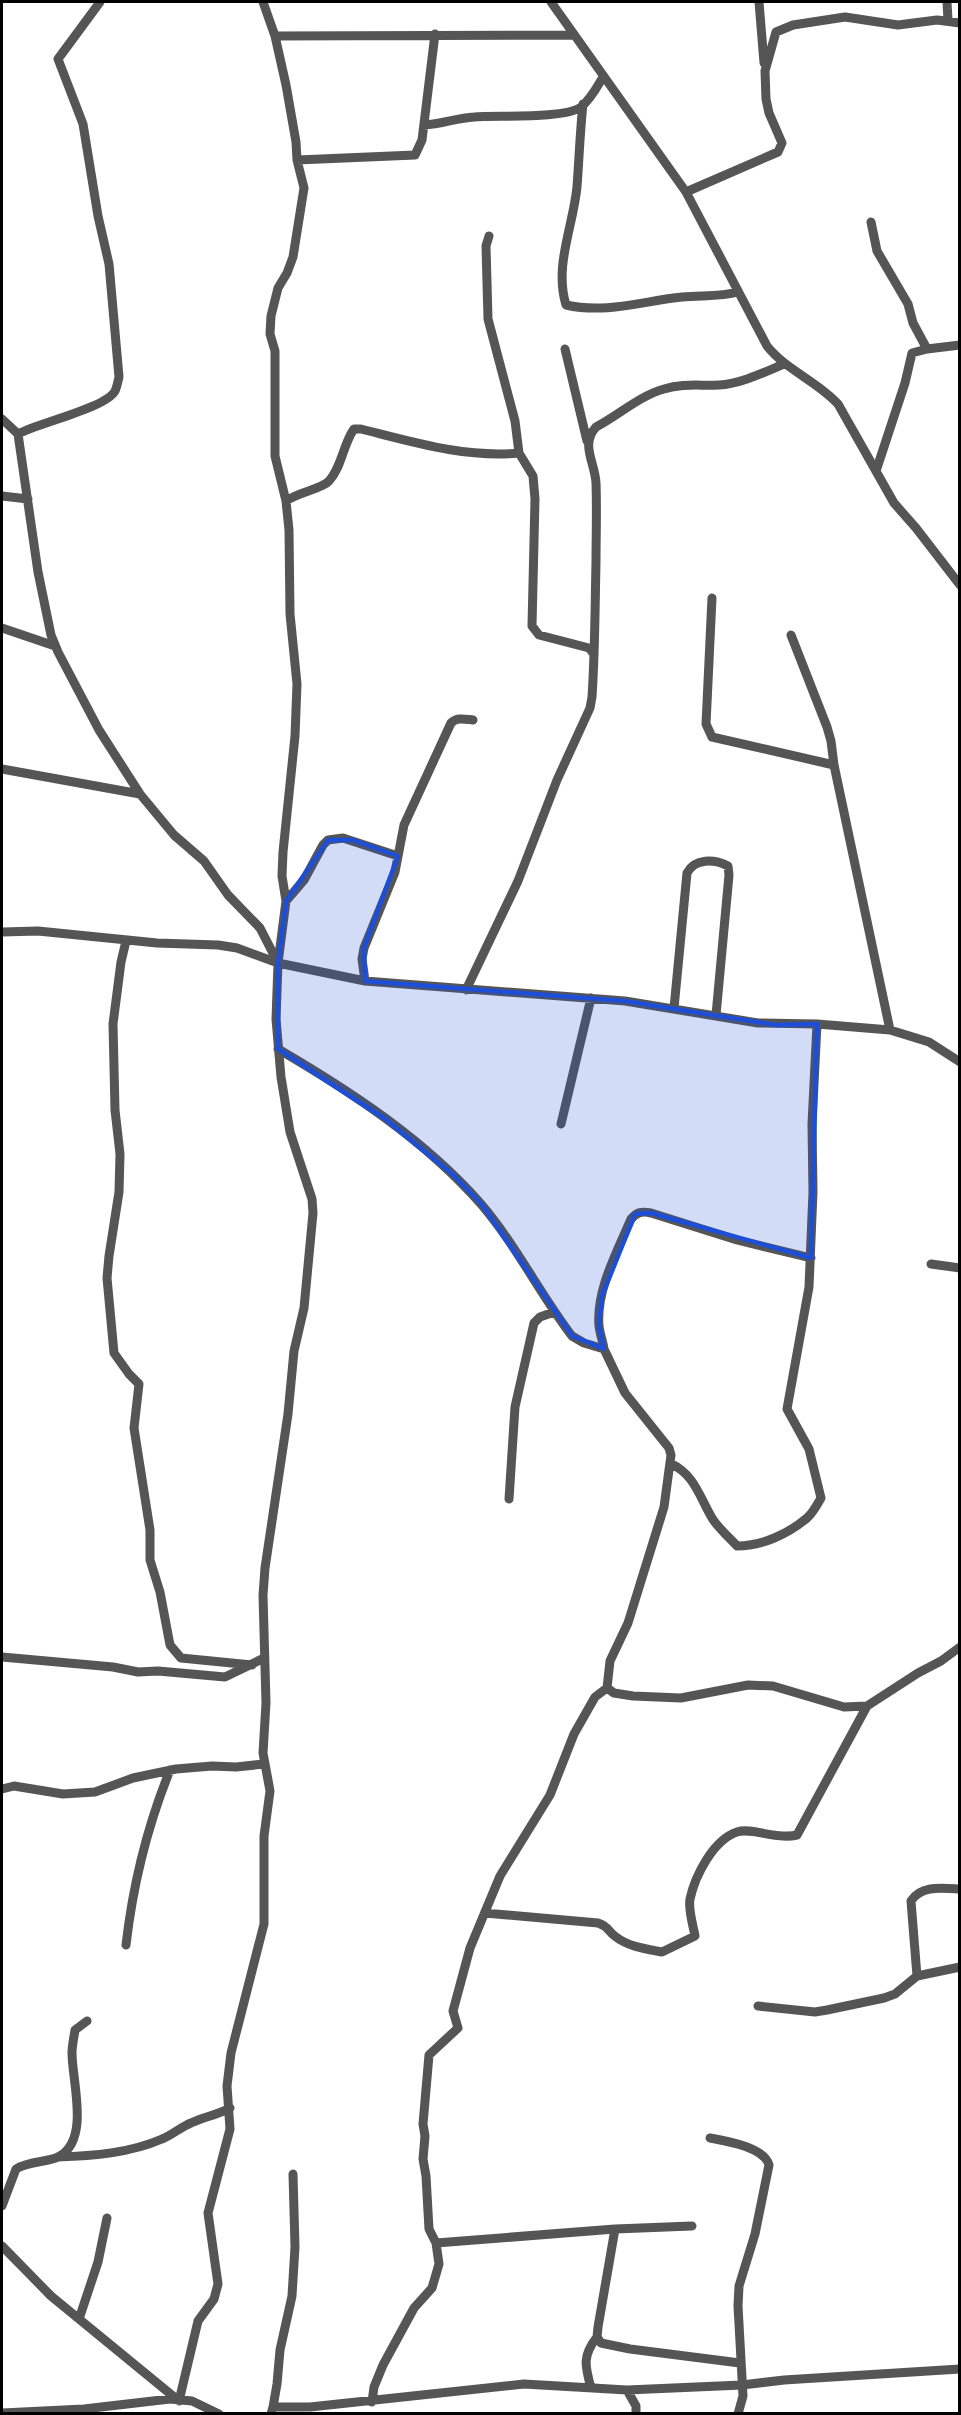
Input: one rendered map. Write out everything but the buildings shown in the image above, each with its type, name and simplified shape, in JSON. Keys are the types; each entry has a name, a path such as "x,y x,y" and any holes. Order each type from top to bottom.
{"street":[{"path":"18,434 32,426 107,399 115,392 119,377 109,264 98,216 83,124 58,59 100,2"},
{"path":"179,2400 198,2321 217,2293 218,2284 207,2213 228,2142 231,2119 227,2085 231,2053 264,1924 264,1836 270,1791 264,1764 265,1568 288,1414 294,1351 304,1308 313,1213 312,1199 290,1132 278,1048 278,963 286,901 282,876 283,852 295,736 297,684 290,614 291,575 286,501 275,456 275,351 270,334 271,316 278,288 293,257 304,188 275,36 263,2"},
{"path":"551,2 686,192 767,346 784,364 826,391 838,404 894,503 960,585"},
{"path":"686,192 778,152 782,144 768,113 759,2"},
{"path":"947,2 948,20"},
{"path":"765,71 776,32 794,25 845,17 907,25 937,20 960,22"},
{"path":"297,160 415,155 420,148 424,125 435,34"},
{"path":"275,36 574,35"},
{"path":"424,125 445,124 473,117 574,110 583,104 603,77"},
{"path":"583,104 576,170 577,186 570,230 563,254 562,291 566,305 581,308 620,308 681,297 727,295 738,292"},
{"path":"871,222 877,251 908,304 913,322 927,349"},
{"path":"489,236 486,246 488,319 512,410 519,453 533,476 535,499 532,626 539,635 590,648 593,653"},
{"path":"876,471 905,383 912,354 927,349 960,345"},
{"path":"466,990 518,881 556,780 590,708 596,620 596,481 565,349"},
{"path":"587,441 596,427 646,396 676,386 721,385 784,364"},
{"path":"2,419 18,434 38,572 55,646 99,730 140,794 174,835 204,861 228,895 260,928 278,963"},
{"path":"286,501 295,494 322,487 330,480 354,429 473,454 519,453"},
{"path":"2,496 28,499"},
{"path":"712,598 707,732 712,737 834,765"},
{"path":"2,628 55,646"},
{"path":"791,635 831,741 834,765 890,1030"},
{"path":"365,981 362,959 364,948 395,872 404,825 450,723 461,718 473,720"},
{"path":"2,769 140,794"},
{"path":"286,901 304,880 328,840 336,838 352,840 398,856"},
{"path":"674,1008 687,873 691,866 698,862 722,863 728,866 729,875 716,1015"},
{"path":"2,932 38,931 126,941 218,945 237,948 278,963 365,981 591,998 674,1008 758,1023 817,1024 890,1030 929,1042 960,1062"},
{"path":"126,941 113,1024 120,1154 119,1192 107,1269 114,1353 139,1384 134,1428 150,1530 150,1560 160,1592 170,1645 181,1658 252,1665"},
{"path":"561,1125 591,998"},
{"path":"670,1464 682,1469 694,1481 713,1520 737,1546 754,1546 778,1535 809,1517 821,1498 809,1449 787,1409 807,1300 811,1258 812,1124 817,1024"},
{"path":"278,1048 326,1077 377,1113 452,1174 482,1205 572,1336 584,1343 604,1349"},
{"path":"372,2402 374,2387 383,2365 414,2308 436,2281 439,2264 436,2243 429,2229 423,2159 426,2070 429,2055 458,2028 453,2011 470,1948 500,1876 550,1795 574,1734 595,1697 607,1688 609,1661 628,1623 664,1508 670,1464 669,1448 625,1393 604,1349 599,1325 602,1296 610,1268 631,1219 635,1214 642,1212 738,1240 811,1258"},
{"path":"931,1264 960,1268"},
{"path":"509,1499 515,1407 534,1323 540,1317 554,1312"},
{"path":"485,1912 598,1923 607,1926 614,1936 631,1945 662,1952 695,1936 689,1900 707,1856 736,1832 787,1838 796,1835 867,1706 960,1647"},
{"path":"2,1657 113,1666 138,1672 158,1671 225,1677 264,1658"},
{"path":"607,1688 614,1693 633,1696 681,1698 748,1685 773,1686 844,1707 867,1706"},
{"path":"2,1789 14,1786 63,1794 95,1792 133,1778 170,1770 264,1764"},
{"path":"126,1945 132,1897 153,1812 170,1770"},
{"path":"918,1976 911,1901 916,1894 925,1890 960,1888"},
{"path":"758,2006 821,2011 895,1994 918,1976 960,1967"},
{"path":"58,2157 66,2151 78,2121 72,2052 75,2030 87,2021"},
{"path":"2,2206 16,2169 35,2161 137,2147 163,2139 191,2122 219,2114 230,2108"},
{"path":"710,2138 734,2142 761,2154 767,2159 769,2165 755,2234 740,2286 738,2306 743,2396 738,2414"},
{"path":"293,2174 295,2247 292,2296 280,2350 272,2410 372,2402 524,2384 627,2390 742,2385 784,2380 960,2369"},
{"path":"79,2319 98,2262 107,2218"},
{"path":"436,2243 615,2229 692,2226"},
{"path":"591,2388 584,2362 591,2344 597,2337 615,2229"},
{"path":"2,2246 51,2296 179,2400"},
{"path":"597,2337 601,2343 610,2346 740,2363"},
{"path":"627,2390 636,2406 636,2414"},
{"path":"2,2413 120,2410 170,2399 192,2401 219,2414"},
{"path":"354,2414 356,2403"}],"highlighted area":[{"path":"328,840 353,840 398,856 364,948 365,981 625,1001 776,1025 817,1024 811,1258 651,1213 635,1214 602,1296 599,1325 604,1349 572,1336 482,1205 452,1174 385,1119 278,1049 278,963 286,901"}]}
